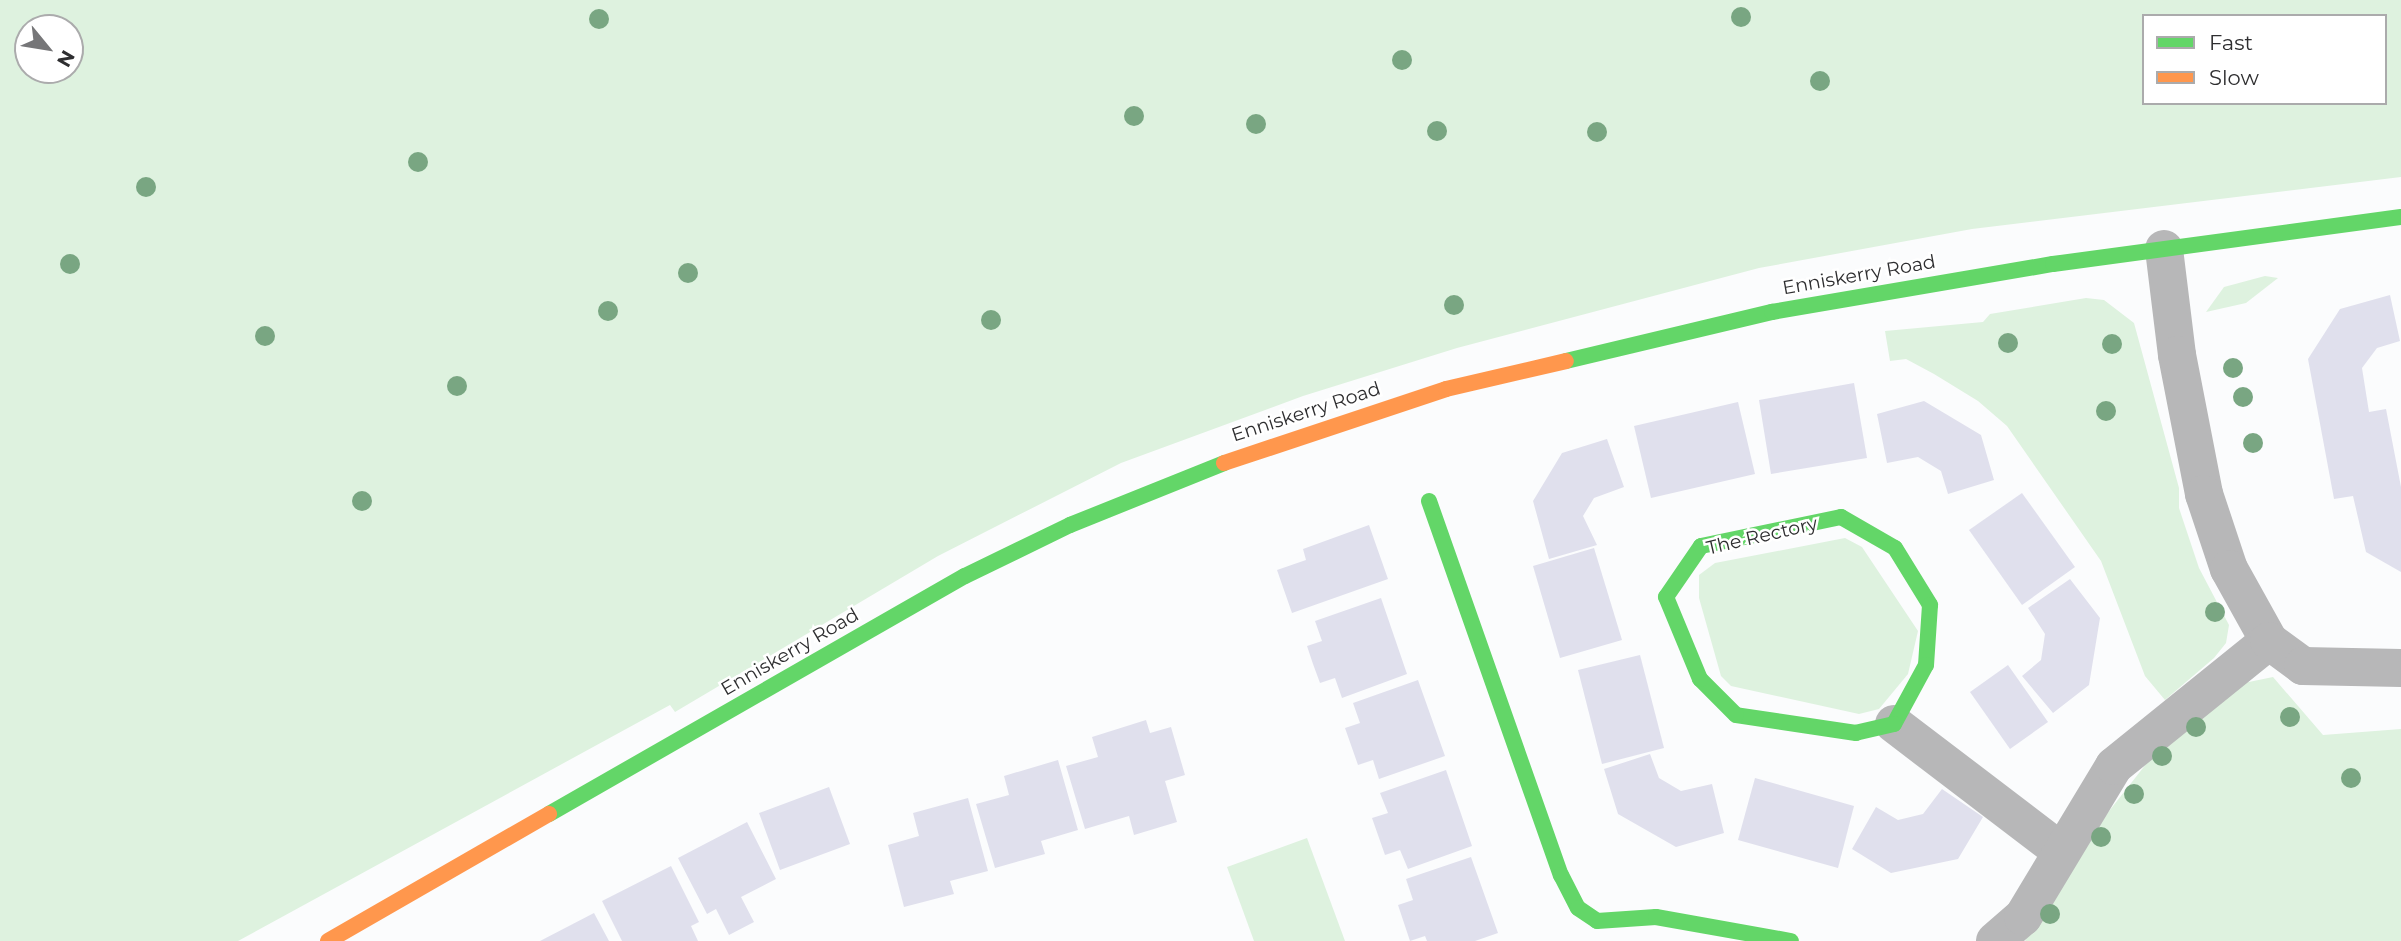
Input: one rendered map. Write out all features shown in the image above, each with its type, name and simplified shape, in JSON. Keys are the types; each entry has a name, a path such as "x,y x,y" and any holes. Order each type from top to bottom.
{"main road":[{"name":"Enniskerry Road","path":"328,941 965,576 1070,525 1250,452 1446,389 1652,338 1893,289 2401,217"},
{"path":"1429,501 1561,876 1578,908 1597,921 1656,917 1791,941"},
{"name":"The Rectory","path":"1841,517 1895,548 1930,605 1926,665 1894,724 1856,733 1736,715 1700,679 1666,597 1700,547 1841,517"}],"street":[{"path":"2164,249 2176,343 2204,494 2229,569 2269,641 2303,666 2401,668"},
{"path":"1995,941 2023,917 2114,766 2269,641"},
{"path":"1894,724 2061,851"}],"green space":[{"path":"0,0 2401,0 2401,177 1972,229 1759,268 1457,348 1303,396 1121,463 938,556 675,712 670,705 238,941 0,941"},
{"path":"2265,276 2278,278 2246,303 2206,312 2224,287"},
{"path":"2086,298 2104,300 2134,323 2179,488 2179,508 2199,568 2229,625 2226,643 2214,658 2165,700 2145,676 2101,561 2007,426 1978,401 1934,374 1906,359 1890,361 1885,331 1983,322 1990,314"},
{"path":"1845,538 1862,547 1918,631 1908,674 1879,709 1859,714 1731,686 1721,676 1699,598 1699,575 1715,563"},
{"path":"2273,677 2323,735 2401,729 2401,941 2025,941 2080,848 2165,740 2244,683"},
{"path":"1307,838 1345,941 1254,941 1227,867"}],"building":[{"path":"2390,295 2400,341 2377,348 2362,368 2369,412 2386,409 2401,487 2401,572 2366,552 2353,496 2334,499 2308,359 2340,309"},
{"path":"1854,383 1867,458 1771,474 1759,400"},
{"path":"1924,401 1981,435 1994,480 1948,494 1941,471 1918,457 1887,463 1877,414"},
{"path":"1738,402 1755,474 1651,498 1634,426"},
{"path":"1607,439 1624,487 1594,498 1583,516 1597,545 1549,559 1533,501 1562,453"},
{"path":"2022,493 2075,567 2022,605 1969,530"},
{"path":"1369,525 1388,579 1292,613 1277,570 1306,560 1303,549"},
{"path":"1594,548 1622,640 1560,658 1533,566"},
{"path":"2070,579 2100,618 2089,685 2053,713 2022,676 2041,660 2045,634 2028,608"},
{"path":"1381,598 1407,674 1342,698 1335,678 1320,683 1313,664 1307,646 1322,641 1315,621"},
{"path":"1640,655 1664,748 1602,764 1578,670"},
{"path":"2008,665 2048,722 2010,749 1970,692"},
{"path":"1418,680 1445,756 1379,779 1373,760 1358,765 1345,728 1360,723 1353,703"},
{"path":"1146,720 1150,733 1171,727 1185,775 1165,781 1177,822 1134,835 1129,816 1085,829 1066,766 1098,757 1092,737"},
{"path":"1650,754 1659,778 1681,791 1712,784 1724,833 1676,847 1618,814 1604,769"},
{"path":"1058,760 1078,830 1041,841 1045,854 995,868 976,804 1009,795 1004,776"},
{"path":"1446,770 1472,846 1408,869 1400,850 1385,855 1372,818 1388,813 1380,793"},
{"path":"1755,778 1854,806 1838,868 1738,840"},
{"path":"829,787 850,844 780,870 759,813"},
{"path":"1942,789 1983,817 1958,859 1891,873 1852,849 1876,807 1898,820 1923,814"},
{"path":"968,798 988,871 950,881 954,894 904,907 888,845 919,836 913,813"},
{"path":"747,822 776,879 741,897 754,922 729,935 716,909 707,914 678,858"},
{"path":"1471,857 1498,933 1475,941 1427,941 1425,936 1410,941 1398,905 1413,900 1406,879"},
{"path":"671,866 699,922 691,926 698,941 622,941 602,901"},
{"path":"594,913 609,941 540,941"}],"traffic: fast":[{"path":"1566,361 1772,312 2053,264 2401,217"},
{"path":"549,814 965,576 1070,525 1224,463"},
{"path":"1429,501 1561,875 1578,908 1597,921 1656,917 1791,941"},
{"path":"1841,517 1895,548 1930,605 1926,665 1894,724 1856,733 1736,715 1700,679 1666,597 1701,546 1841,517"}],"traffic: slow":[{"path":"1224,463 1446,389 1566,361"},
{"path":"328,941 549,814"}]}
